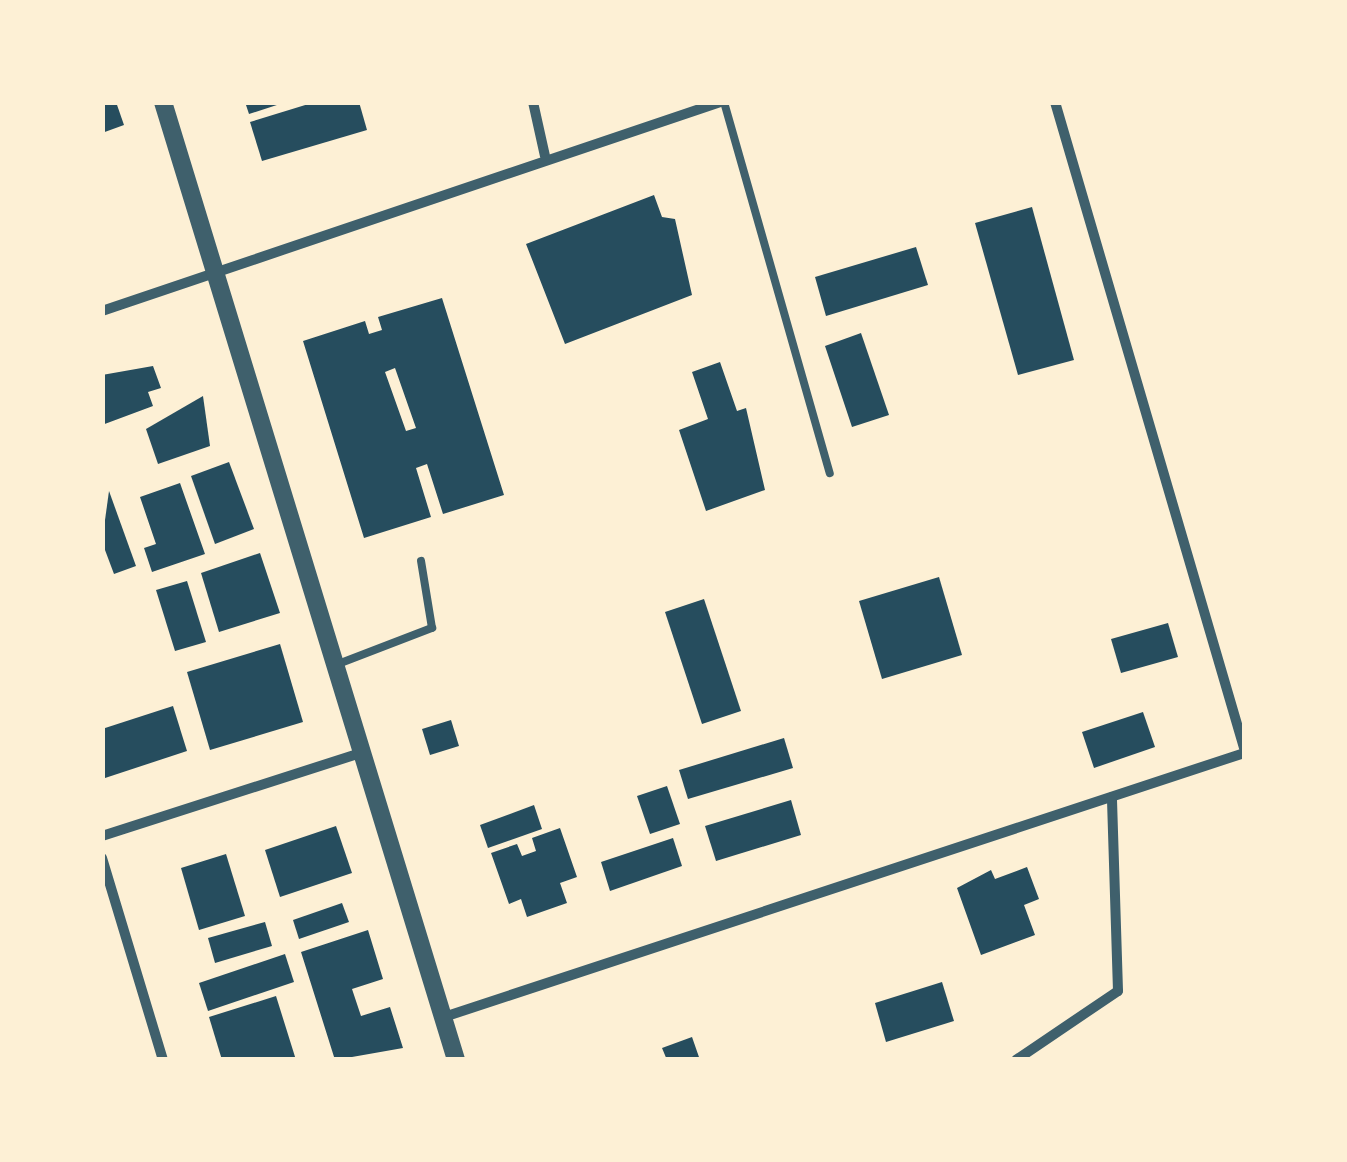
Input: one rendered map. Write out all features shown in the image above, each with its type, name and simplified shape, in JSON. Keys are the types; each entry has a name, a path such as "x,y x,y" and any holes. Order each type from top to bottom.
{"street":[{"path":"164,102 456,1060"},
{"path":"534,102 544,156"},
{"path":"102,311 544,156 722,102"},
{"path":"444,1017 1244,750 1055,102"},
{"path":"102,836 363,752"},
{"path":"1016,1060 1118,991 1112,797"},
{"path":"102,858 163,1060"}],"lane":[{"path":"722,102 830,473"},
{"path":"337,664 432,628 421,561"}],"building":[{"path":"102,102 116,102 124,125 102,133"},
{"path":"245,102 283,102 283,103 249,114"},
{"path":"315,102 359,102 367,130 262,161 250,122"},
{"path":"654,195 662,217 675,219 692,295 565,344 526,244"},
{"path":"1032,207 1074,360 1018,375 975,223"},
{"path":"916,247 928,285 826,316 815,277"},
{"path":"442,298 504,495 443,514 427,464 416,468 431,517 364,538 303,341 365,321 369,334 382,330 378,317","holes":["395,368 416,428 406,431 385,372"]},
{"path":"861,333 889,415 852,427 825,346"},
{"path":"720,362 737,411 746,408 765,490 706,511 679,430 708,419 692,372"},
{"path":"153,366 161,388 148,392 153,406 102,425 102,375"},
{"path":"203,396 210,446 158,464 146,429"},
{"path":"229,462 254,529 215,544 191,476"},
{"path":"180,483 205,554 152,572 144,548 156,544 140,497"},
{"path":"109,491 136,566 114,574 102,542"},
{"path":"260,553 280,613 219,632 201,573"},
{"path":"939,577 962,655 882,679 859,601"},
{"path":"187,581 206,642 175,651 156,590"},
{"path":"704,599 741,711 702,724 665,612"},
{"path":"1168,623 1178,657 1121,673 1111,639"},
{"path":"280,644 303,722 210,750 187,672"},
{"path":"173,706 187,751 102,779 102,729"},
{"path":"1143,712 1155,747 1094,768 1082,732"},
{"path":"451,720 459,746 430,755 422,729"},
{"path":"784,738 793,768 688,799 679,770"},
{"path":"667,786 680,824 650,834 637,796"},
{"path":"791,800 801,835 716,861 705,826"},
{"path":"534,805 542,829 488,848 480,825"},
{"path":"336,826 352,873 280,897 265,850"},
{"path":"560,828 577,877 560,883 567,903 527,917 521,899 509,904 491,853 517,844 522,856 536,851 532,838"},
{"path":"673,838 682,866 610,891 601,862"},
{"path":"226,854 245,916 199,930 181,868"},
{"path":"1027,867 1039,899 1024,905 1035,935 981,955 957,888 991,870 995,879"},
{"path":"342,903 349,922 299,939 293,920"},
{"path":"265,922 272,946 215,963 208,938"},
{"path":"368,930 383,979 352,989 361,1016 390,1007 403,1048 335,1060 301,952"},
{"path":"285,954 294,982 208,1011 199,983"},
{"path":"942,982 954,1021 886,1042 875,1003"},
{"path":"276,996 296,1060 222,1060 209,1017"},
{"path":"692,1037 700,1060 667,1060 662,1048"}]}
